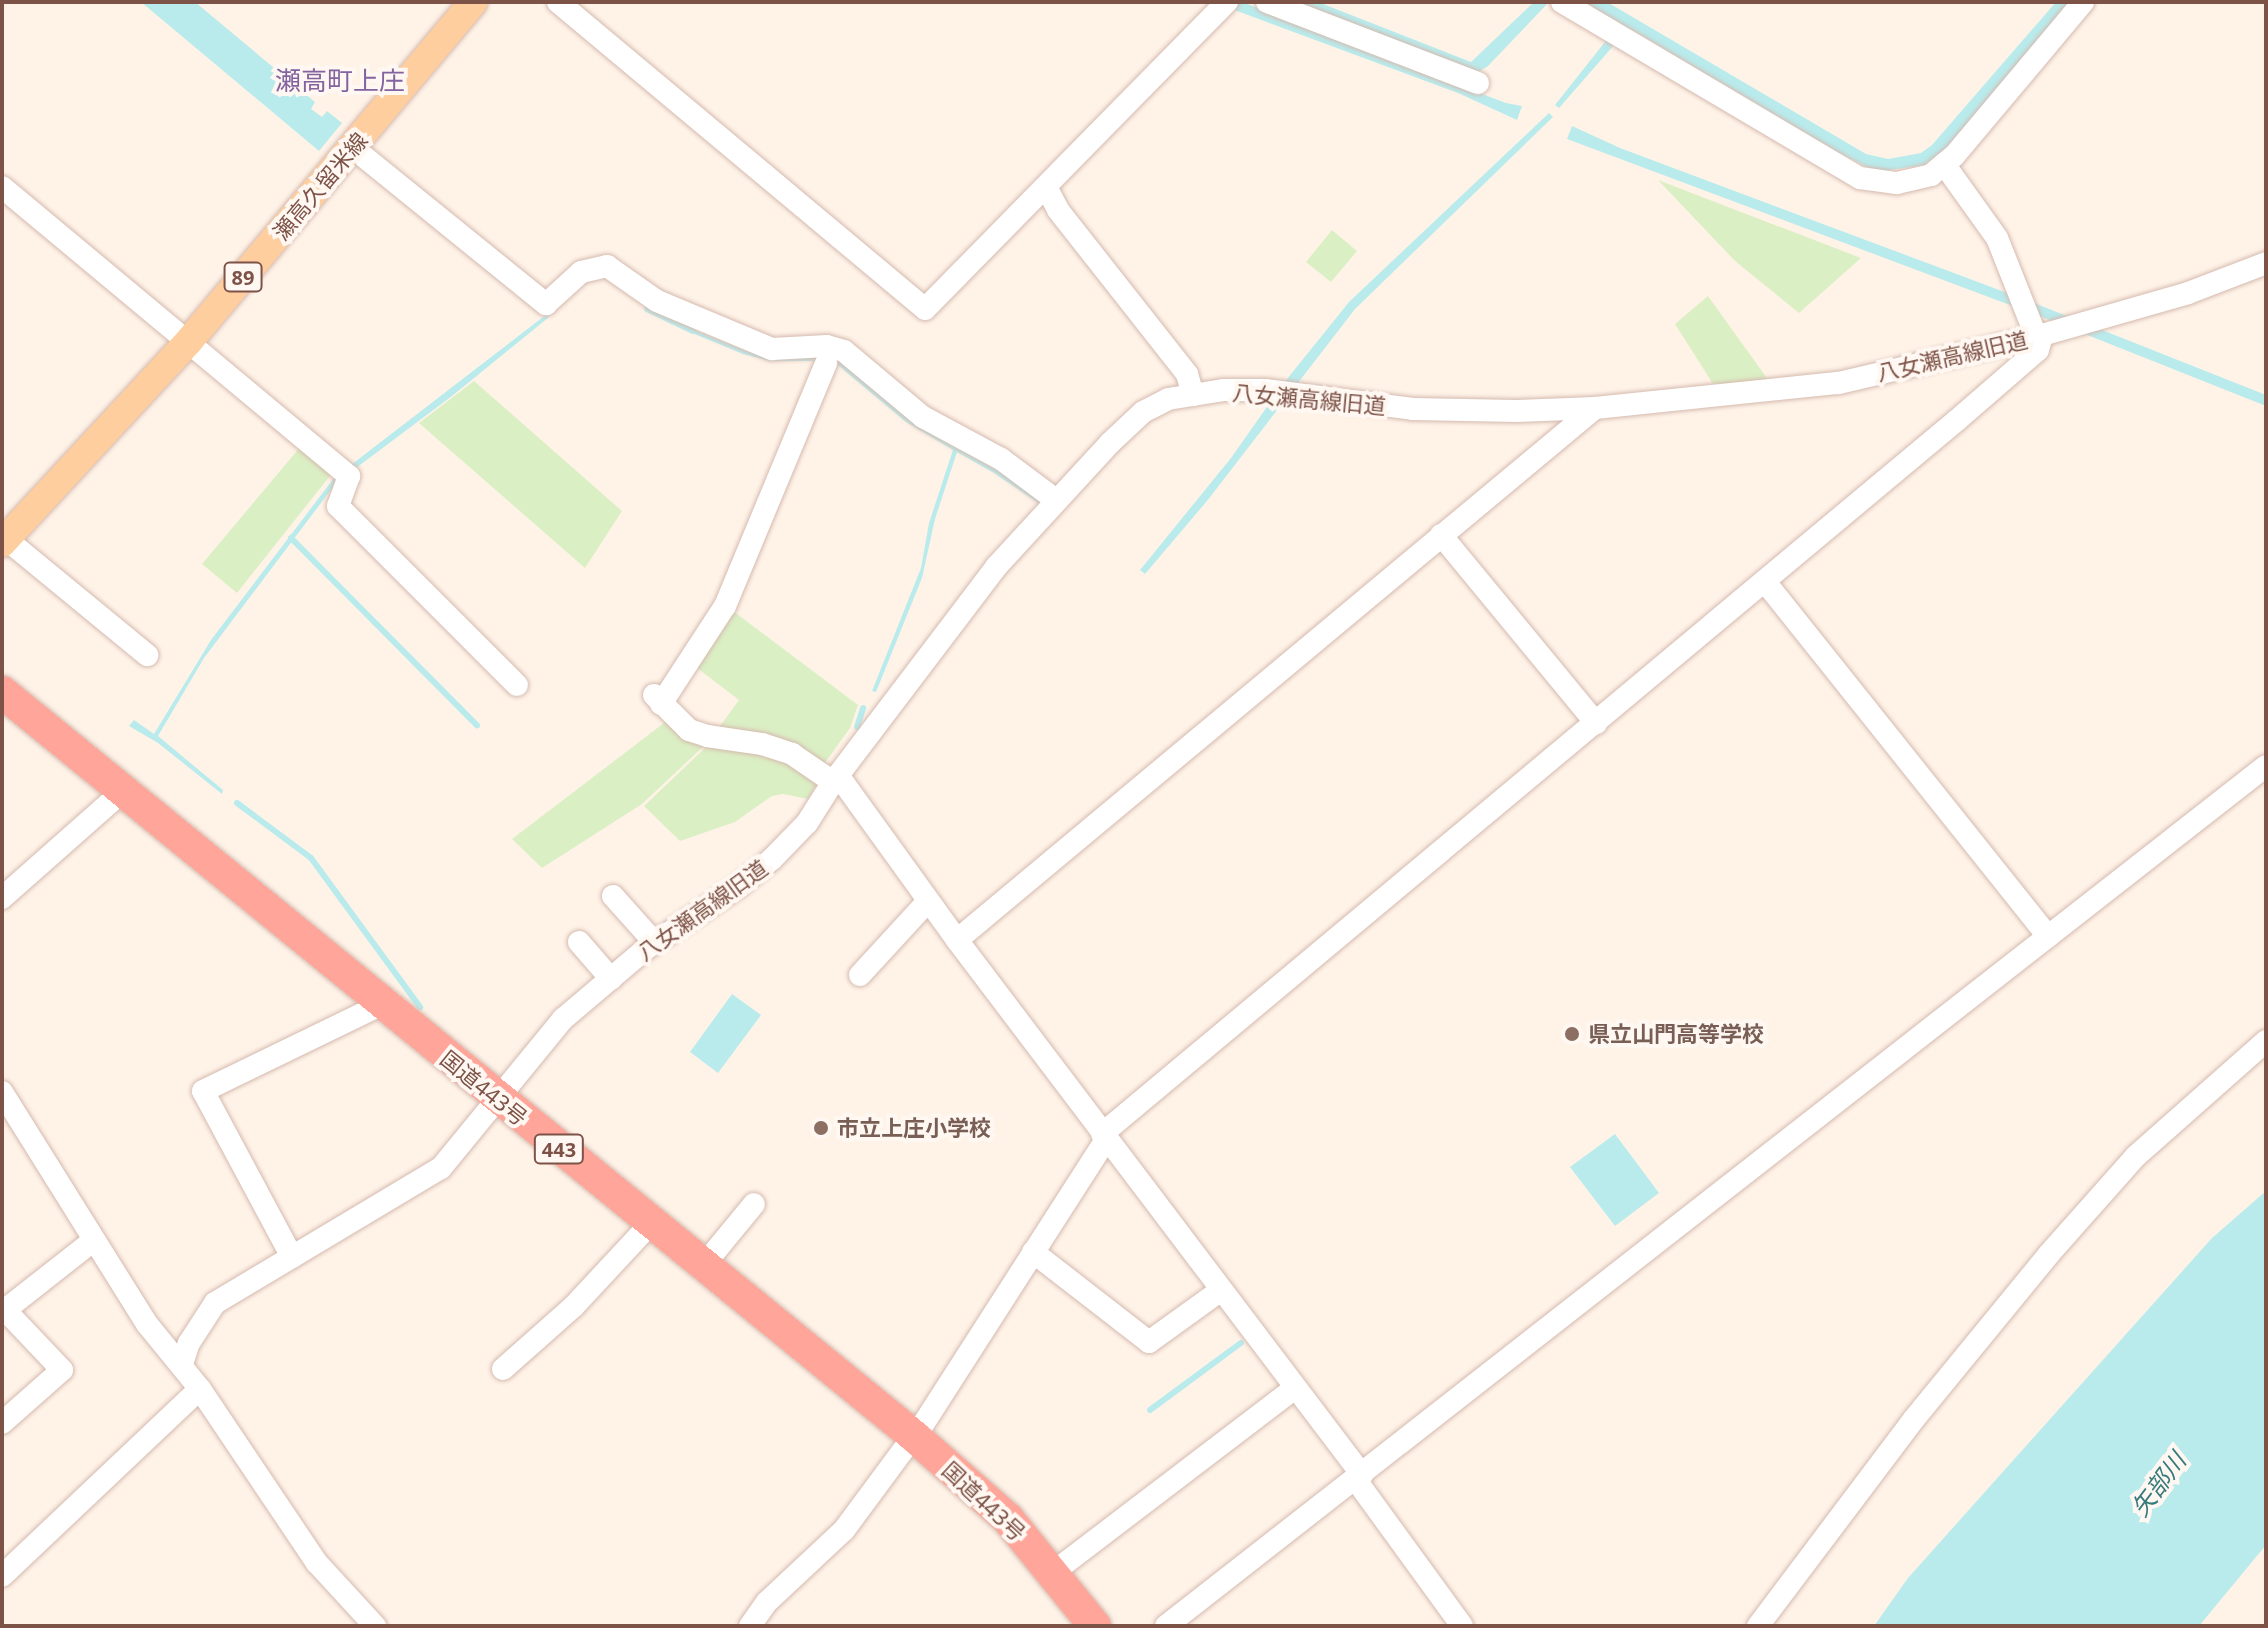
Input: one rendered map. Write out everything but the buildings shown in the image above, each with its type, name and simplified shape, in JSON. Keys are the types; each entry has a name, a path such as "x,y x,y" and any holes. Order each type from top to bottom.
{"highway":[{"name":"国道443号","path":"2,692 703,1266 909,1443 1008,1519 1054,1571 1095,1626"}],"main road":[{"name":"瀬高久留米線","path":"4,541 189,341 473,2"}],"street":[{"path":"558,2 925,309 1227,2"},
{"path":"1267,2 1478,83"},
{"path":"1562,2 1860,178 1897,183 1931,175 1944,164 2083,2"},
{"path":"352,147 546,304 581,272 607,266 657,301 772,349 827,346 844,351 923,417 1001,459 1056,500"},
{"path":"750,1626 767,1602 844,1530 909,1443 1104,1136 1766,583 2038,350 2039,336 1997,238 1944,164"},
{"path":"2,187 349,476 338,506 517,685"},
{"path":"1046,187 1058,210 1187,374 1193,395"},
{"name":"八女瀬高線旧道","path":"182,1364 189,1343 215,1303 441,1168 563,1019 655,943 739,886 772,859 807,823 836,779 996,567 1056,500 1143,412 1168,399 1265,390 1413,409 1595,408 1839,383 2039,336 2188,293 2266,263"},
{"path":"826,363 725,606 657,699 689,730 707,736 762,744 792,754 836,779 1295,1388 1462,1626"},
{"path":"957,940 1595,408"},
{"path":"1441,535 1596,723"},
{"path":"4,541 147,655"},
{"path":"1766,583 2048,936"},
{"path":"1166,1626 2266,766"},
{"path":"2,898 124,790"},
{"path":"613,896 655,943"},
{"path":"860,975 928,901"},
{"path":"579,942 611,979"},
{"path":"292,1257 203,1091 382,1004"},
{"path":"1758,1626 1914,1419 2049,1254 2136,1156 2266,1041"},
{"path":"2,1092 147,1324 200,1389 317,1563 375,1626"},
{"path":"703,1266 754,1204"},
{"path":"503,1369 574,1306 651,1223"},
{"path":"2,1423 62,1370 5,1310 94,1240"},
{"path":"1033,1252 1149,1342 1221,1290"},
{"path":"1064,1564 1295,1388"},
{"path":"2,1576 200,1389"}],"green space":[{"path":"1658,180 1861,258 1799,313 1735,261"},
{"path":"1332,230 1357,251 1331,282 1306,262"},
{"path":"1708,296 1769,381 1713,384 1675,324"},
{"path":"474,381 622,511 585,568 419,423"},
{"path":"301,446 333,472 237,593 202,564"},
{"path":"729,608 858,705 850,728 824,764 718,729 739,700 693,665"},
{"path":"668,720 705,745 642,804 542,868 512,839"},
{"path":"707,746 775,755 819,780 808,799 783,794 772,796 735,822 680,841 644,806"}],"water":[{"path":"141,2 195,2 315,102 311,109 322,117 327,111 342,123 319,151"},
{"path":"1213,2 1242,2 1506,103 1522,106 1517,120 1458,93"},
{"path":"1285,2 1318,2 1471,62 1534,2 1549,2 1488,66 1475,74"},
{"path":"1585,2 1607,2 1866,154 1888,159 1921,153 1932,145 2056,2 2071,2 1948,148 1924,165 1884,171 1867,167 1836,151 1629,28 1559,108 1555,105 1620,23"},
{"path":"1549,113 1553,117 1355,309 1207,501 1145,574 1140,570 1231,458 1283,384 1349,302"},
{"path":"1572,126 1620,148 2034,303 2266,395 2266,406 2042,317 1567,139"},
{"path":"547,314 549,317 452,396 336,483 204,658 158,736 223,790 222,794 158,743 129,726 134,720 154,734 211,640 334,478"},
{"path":"686,327 746,351 774,358 818,355 838,359 934,436 999,471 1043,502 1041,505 957,452 935,519 922,578 876,692 872,691 921,568 929,523 953,450 906,422 833,361 770,361 743,354 685,330"},
{"path":"732,994 761,1015 718,1073 690,1052"},
{"path":"1615,1134 1659,1193 1615,1226 1570,1167"},
{"name":"矢部川","path":"2266,1191 2266,1545 2199,1626 1874,1626 1908,1578 2212,1238"}],"waterway":[{"path":"647,309 693,331"},
{"path":"291,538 477,725"},
{"path":"857,727 863,708"},
{"path":"237,803 311,858 420,1007"},
{"path":"1150,1410 1241,1343"}],"place":[{"name":"県立山門高等学校","path":"1572,1034"},
{"name":"市立上庄小学校","path":"821,1128"}],"district":[{"name":"瀬高町上庄","path":"340,81"}]}
